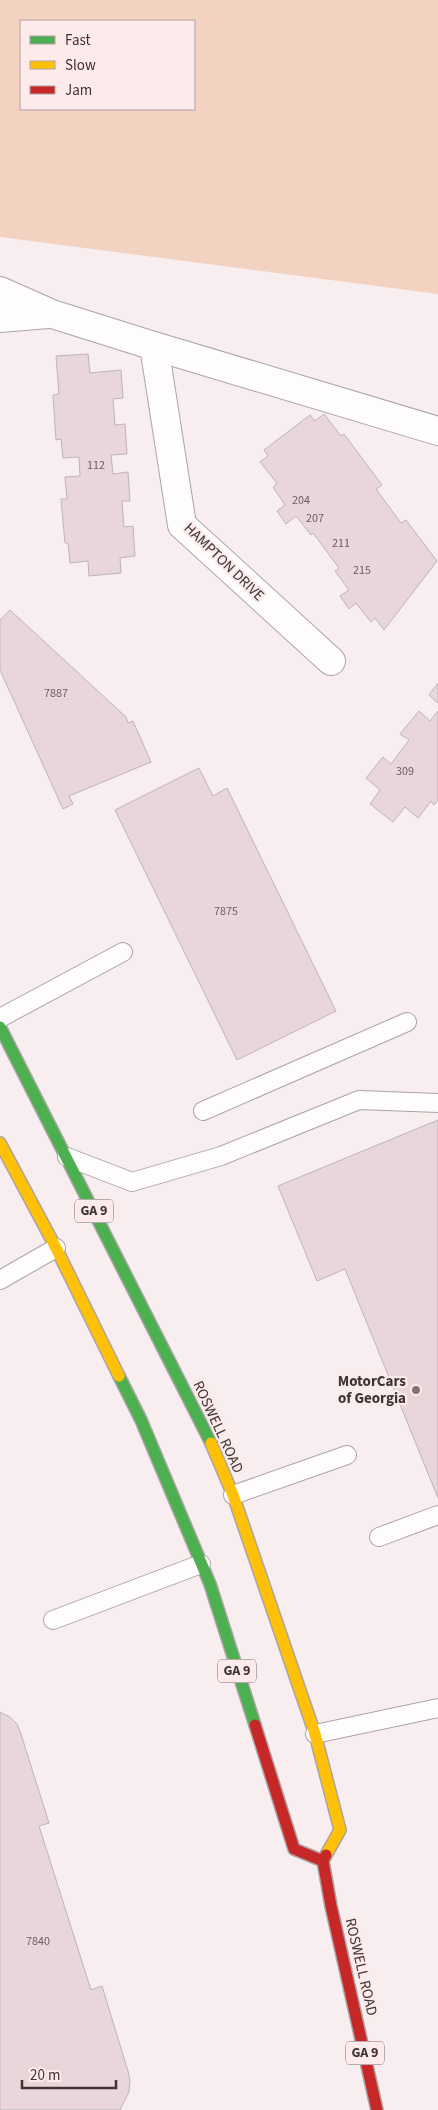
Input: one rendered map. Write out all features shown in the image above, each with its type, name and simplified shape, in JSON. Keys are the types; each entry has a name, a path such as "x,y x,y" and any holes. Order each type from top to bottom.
{"main road":[{"name":"ROSWELL ROAD","path":"0,1027 210,1441 233,1495 315,1734 340,1830 323,1861 377,2110"},
{"name":"GA 9","path":"0,1143 56,1248 141,1420 210,1584 294,1849 323,1861"}],"street":[{"path":"0,291 52,314 438,431"},
{"path":"0,318 52,314"},
{"name":"HAMPTON DRIVE","path":"154,346 182,525 331,661"}],"lane":[{"path":"0,1018 124,952"},
{"path":"203,1111 407,1022"},
{"path":"67,1157 132,1182 222,1156 359,1100 438,1104"},
{"path":"0,1280 56,1248"},
{"path":"233,1495 347,1455"},
{"path":"379,1538 438,1515"},
{"path":"53,1620 201,1564"},
{"path":"315,1734 438,1708"}],"shaded area":[{"path":"0,0 438,0 438,294 0,237"}],"building":[{"path":"88,354 90,373 121,370 123,398 113,399 115,425 125,424 127,454 111,455 113,474 128,472 130,501 122,501 124,527 133,526 135,556 120,558 121,573 89,576 88,561 70,563 68,543 65,543 61,499 67,499 65,477 80,476 79,457 63,458 61,439 56,440 53,395 59,394 56,356"},
{"path":"324,414 341,436 344,434 382,485 376,489 401,523 406,520 437,561 384,630 375,618 371,622 356,603 349,609 340,596 349,590 335,571 339,568 313,533 311,535 296,516 286,524 277,511 285,505 273,487 277,483 260,462 268,456 264,450 310,415 315,421"},
{"path":"10,610 126,717 128,723 133,721 151,762 69,796 73,804 63,809 0,670 0,620"},
{"path":"438,683 438,703 429,695"},
{"path":"419,711 430,721 438,711 438,800 434,805 431,801 418,818 405,807 393,822 370,804 380,790 366,778 383,757 391,764 409,740 400,734"},
{"path":"199,768 213,796 227,788 336,1011 237,1060 115,810"},
{"name":"MotorCars of Georgia","path":"438,1120 438,1498 345,1269 317,1281 278,1186"},
{"path":"0,1712 10,1717 17,1724 21,1734 49,1823 39,1826 91,1990 102,1986 128,2071 130,2080 129,2092 120,2110 0,2110"}],"traffic: fast":[{"path":"0,1027 211,1443"},
{"path":"119,1376 141,1420 210,1584 255,1725"}],"traffic: slow":[{"path":"0,1143 56,1248 119,1376"},
{"path":"211,1443 233,1495 315,1734 340,1830 326,1855"}],"traffic: jam":[{"path":"255,1725 294,1849 323,1861"},
{"path":"326,1855 323,1861 331,1906 377,2110"}],"place":[{"name":"MotorCars of Georgia","path":"416,1390"}]}
